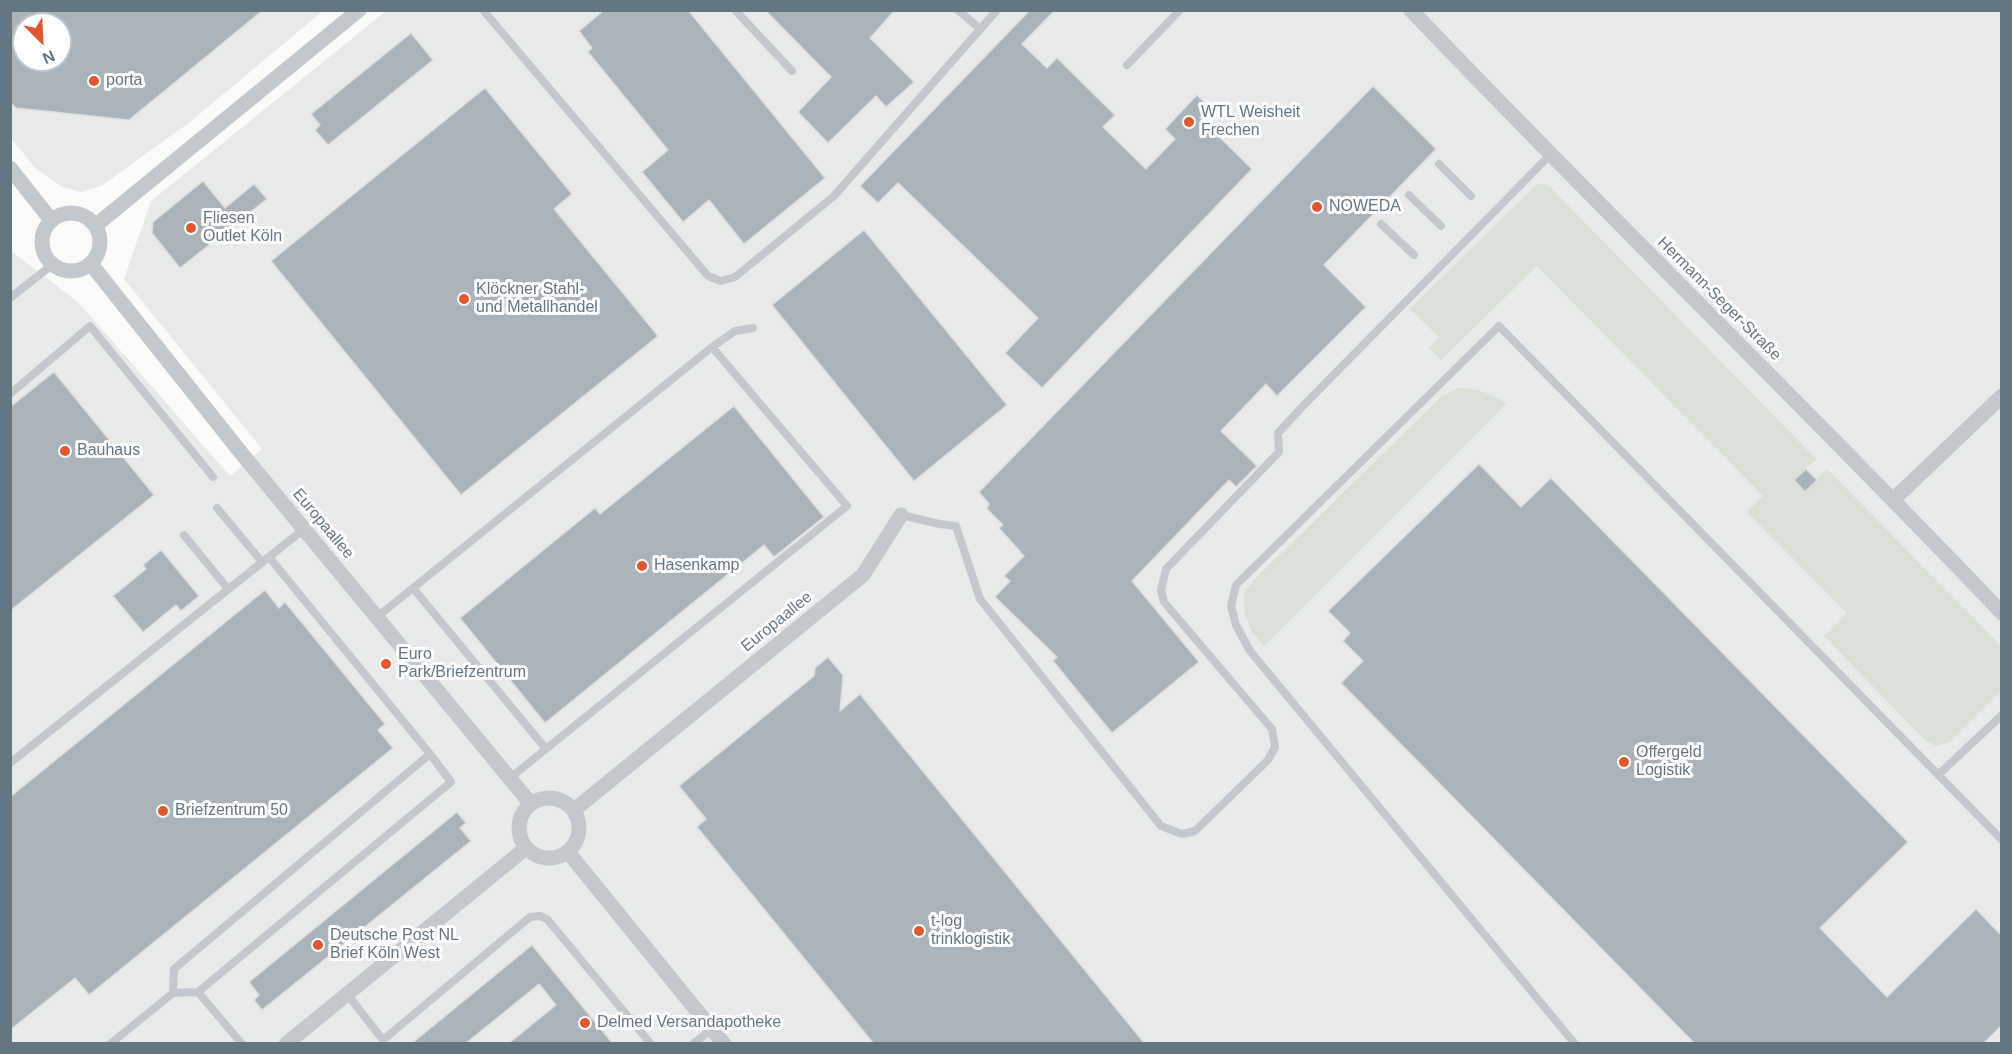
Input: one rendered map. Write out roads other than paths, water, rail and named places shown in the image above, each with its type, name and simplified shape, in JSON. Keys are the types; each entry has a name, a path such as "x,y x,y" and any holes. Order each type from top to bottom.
{"street":[{"path":"95,226 359,10"},
{"name":"Hermann-Seger-Straße","path":"1411,10 1550,155 1894,499 2001,613"},
{"path":"10,168 51,220"},
{"path":"75,213 90,220 95,226 100,246 91,264 82,270 71,272 61,270 45,257 41,238 51,220 58,216 75,213"},
{"name":"Europaallee","path":"91,264 304,529 531,804"},
{"path":"1894,499 2001,396"},
{"name":"Europaallee","path":"574,810 863,575 901,515"},
{"path":"551,798 566,803 574,810 579,822 579,833 575,844 568,852 558,857 547,858 534,854 526,848 520,836 519,826 524,812 531,804 541,799 551,798"},
{"path":"286,1044 526,848"},
{"path":"568,852 724,1044"}],"lane":[{"path":"483,10 708,276 721,281 735,277 834,196 997,10"},
{"path":"735,10 792,71"},
{"path":"958,10 980,29"},
{"path":"1127,65 1180,10"},
{"path":"901,515 956,526 980,599 1161,826 1182,834 1195,831 1268,760 1275,747 1272,729 1164,602 1161,590 1166,569 1279,452 1278,432 1550,155"},
{"path":"1439,164 1471,196"},
{"path":"1409,195 1441,226"},
{"path":"1382,224 1414,255"},
{"path":"10,298 52,265"},
{"path":"10,394 90,326 213,477"},
{"path":"1575,1044 1250,651 1236,625 1231,606 1236,585 1499,326 2001,840"},
{"path":"377,617 712,347 735,331 753,328"},
{"path":"510,778 847,506 712,347"},
{"path":"110,1044 173,993 198,992 451,782 430,754 265,559 217,508"},
{"path":"10,763 304,529"},
{"path":"184,535 228,589"},
{"path":"413,588 546,749"},
{"path":"1938,775 2001,715"},
{"path":"173,993 174,969 430,754"},
{"path":"347,994 384,1042 530,917 540,916 547,919 651,1044"},
{"path":"198,992 242,1044"},
{"path":"693,1044 712,1029"}],"place":[{"name":"porta","path":"94,81"},
{"name":"WTL Weisheit Frechen","path":"1189,122"},
{"name":"NOWEDA","path":"1317,207"},
{"name":"Fliesen Outlet Köln","path":"191,228"},
{"name":"Klöckner Stahl- und Metallhandel","path":"464,299"},
{"name":"Bauhaus","path":"65,451"},
{"name":"Hasenkamp","path":"642,566"},
{"name":"Euro Park/Briefzentrum","path":"386,664"},
{"name":"Offergeld Logistik","path":"1624,762"},
{"name":"Briefzentrum 50","path":"163,811"},
{"name":"t-log trinklogistik","path":"919,931"},
{"name":"Deutsche Post NL Brief Köln West","path":"318,945"},
{"name":"Delmed Versandapotheke","path":"585,1023"}]}
